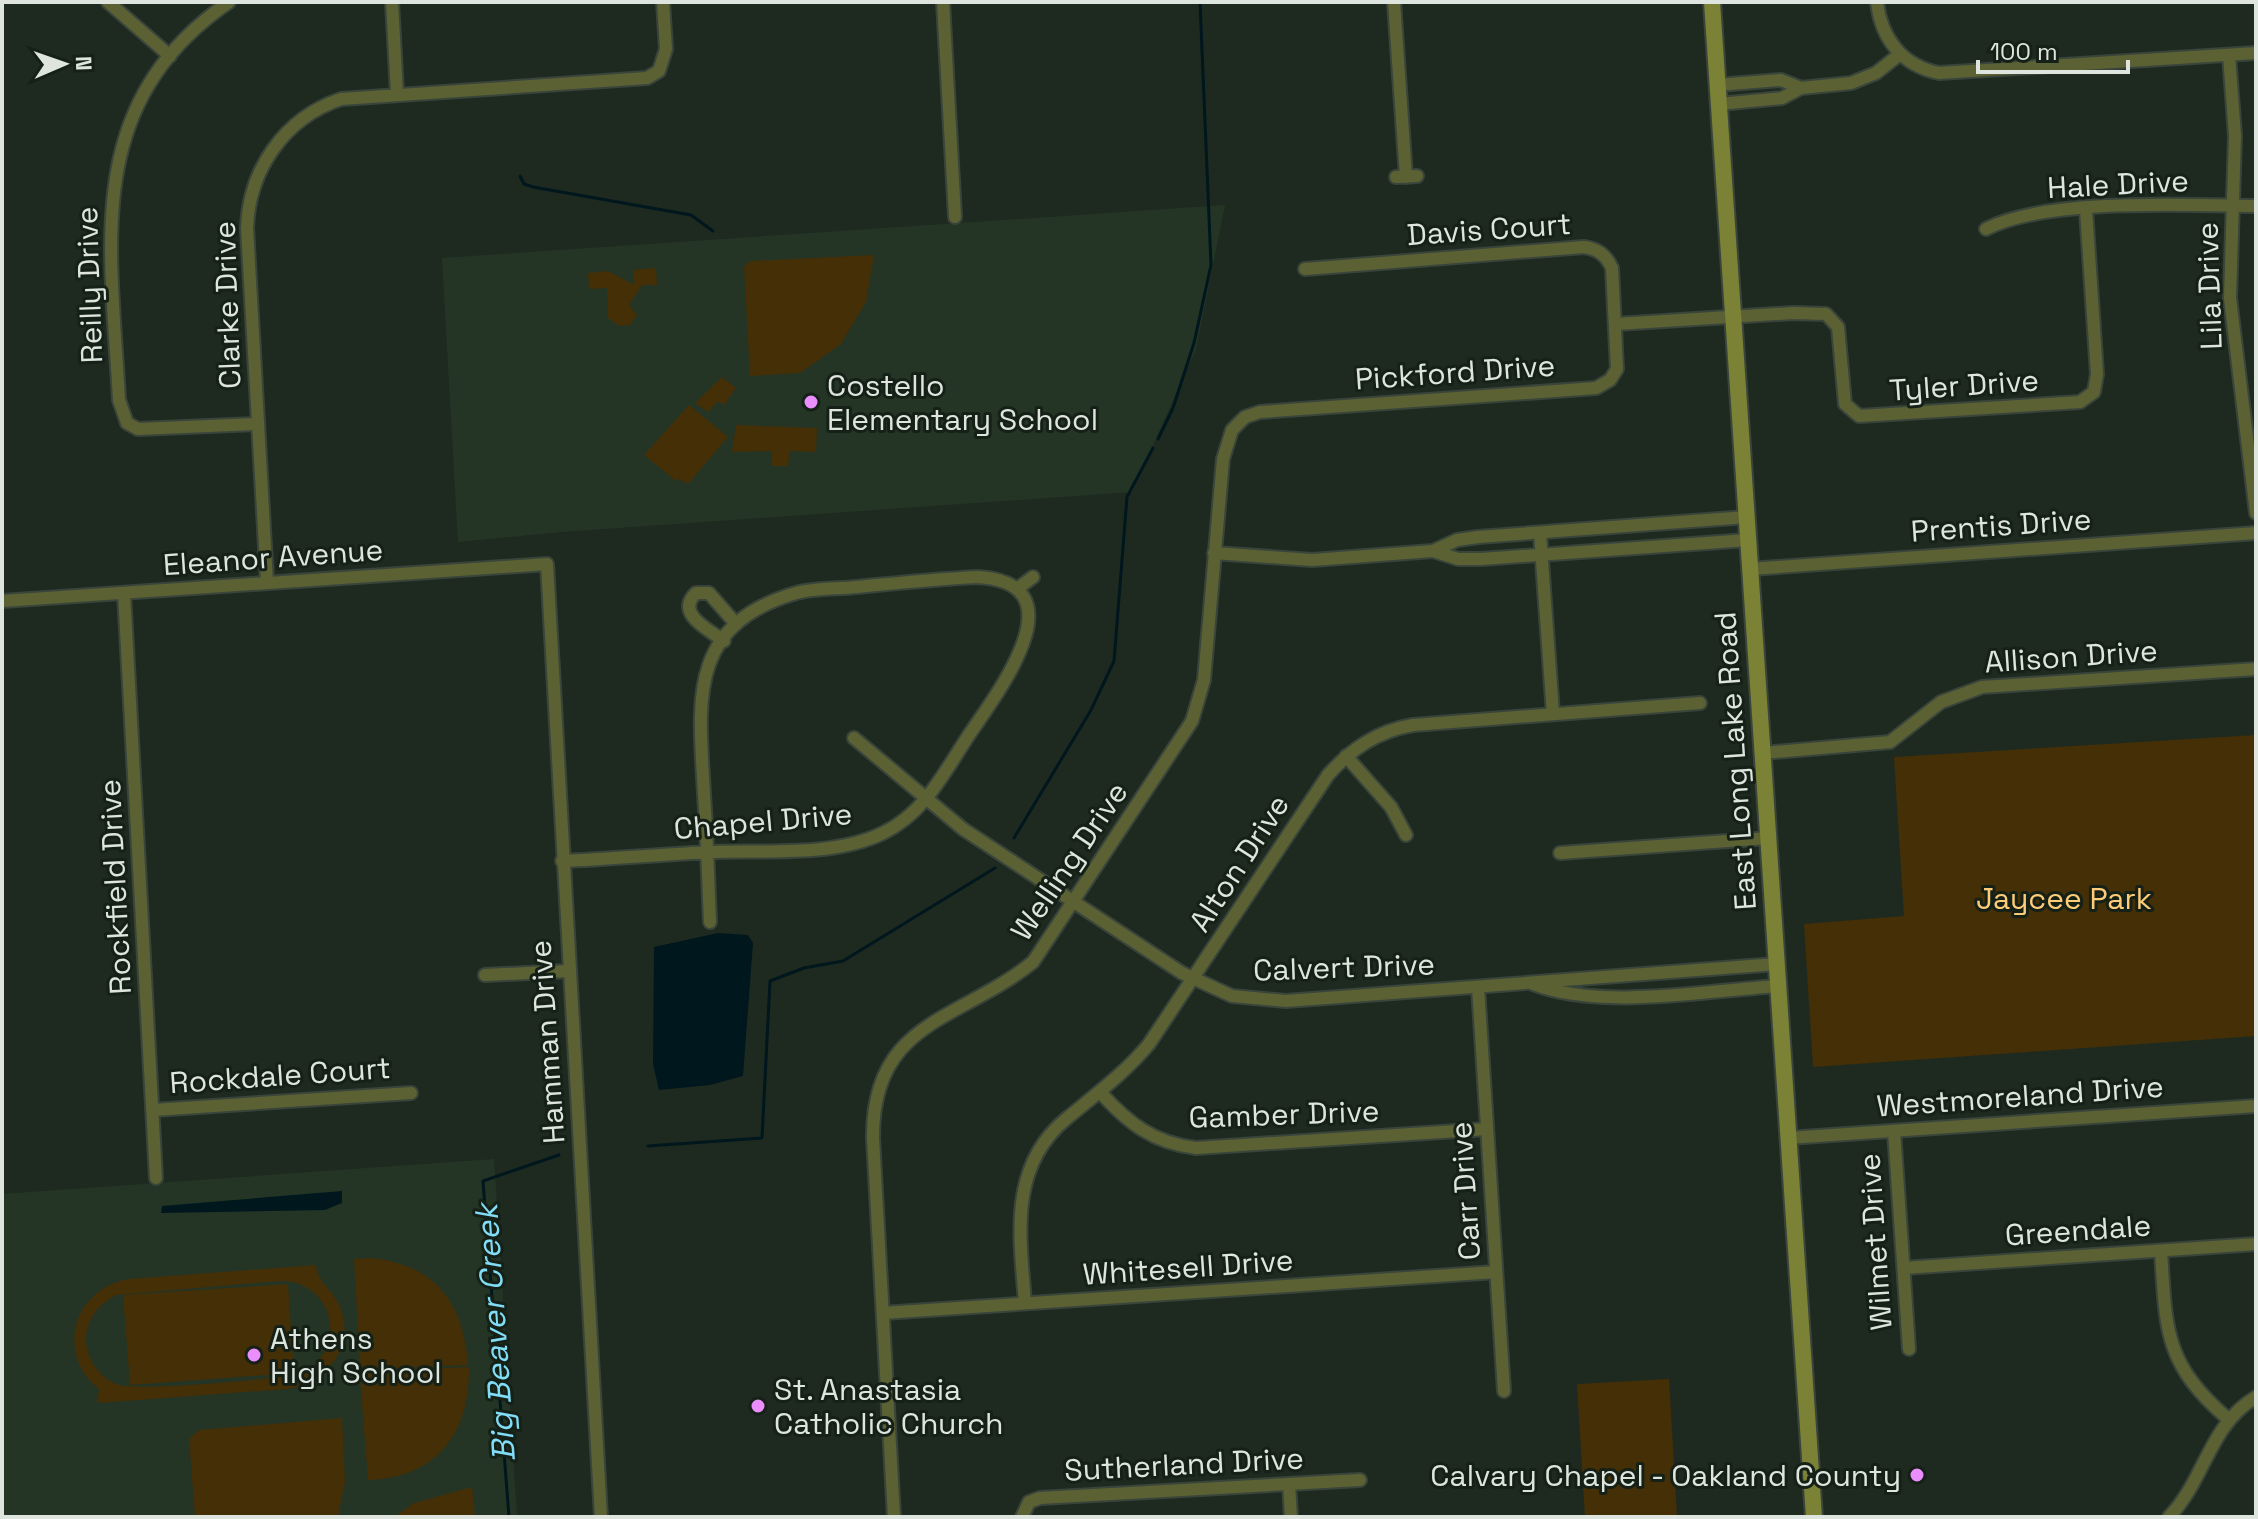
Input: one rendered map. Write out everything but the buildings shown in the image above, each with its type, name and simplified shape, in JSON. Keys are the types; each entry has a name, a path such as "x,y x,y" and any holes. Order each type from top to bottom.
{"main road":[{"name":"East Long Lake Road","path":"1712,2 1814,1517"}],"street":[{"path":"108,2 170,56"},
{"name":"Reilly Drive","path":"229,2 204,21 170,56 137,108 123,141 113,181 110,228 120,410 127,423 145,430 258,424"},
{"path":"392,2 397,93"},
{"name":"Clarke Drive","path":"267,582 247,228 250,201 258,175 279,141 316,110 341,99 641,79 659,71 666,49 663,2"},
{"path":"943,2 955,217"},
{"path":"1394,2 1406,177"},
{"path":"1877,2 1881,25 1900,54 1921,68 1949,74 2256,53"},
{"path":"1719,104 1782,98 1801,88 1864,79 1900,54"},
{"name":"Lila Drive","path":"2229,55 2235,136 2230,298 2250,420 2256,513"},
{"path":"1717,85 1781,80 1801,88"},
{"name":"Hale Drive","path":"1986,229 2027,214 2256,206"},
{"name":"Tyler Drive","path":"1733,317 1812,312 1831,317 1838,327 1845,404 1859,416 2080,402 2094,392 2097,374 2086,210"},
{"name":"Davis Court","path":"1305,269 1590,248 1605,256 1612,268 1616,324"},
{"path":"1616,324 1733,317"},
{"name":"Pickford Drive","path":"1245,417 1260,412 1596,388 1610,380 1617,369 1616,324"},
{"name":"Welling Drive","path":"894,1517 872,1119 885,1073 907,1041 928,1024 1008,982 1033,962 1192,721 1204,680 1223,459 1232,430 1245,417"},
{"path":"1214,553 1312,560 1433,551 1468,538 1747,517"},
{"path":"1629,526 1631,548"},
{"path":"1540,533 1553,714"},
{"name":"Prentis Drive","path":"1750,569 2256,533"},
{"path":"1433,551 1470,559 1748,540"},
{"name":"Eleanor Avenue","path":"2,601 547,564"},
{"name":"Hamman Drive","path":"547,564 601,1517"},
{"path":"710,922 699,695 705,671 736,624 755,609 800,592 978,577 997,578 1017,589 1033,577"},
{"name":"Chapel Drive","path":"562,861 815,847 866,840 898,825 926,800 1010,674 1025,640 1028,608 1017,589"},
{"name":"Rockfield Drive","path":"124,593 156,1178"},
{"path":"724,641 692,618 688,607 690,599 696,593 709,593 736,624"},
{"name":"Allison Drive","path":"1763,753 1890,742 1941,702 1982,687 2256,669"},
{"name":"Alton Drive","path":"1025,1303 1020,1211 1028,1171 1049,1135 1141,1054 1194,980 1328,775 1346,756 1377,735 1400,727 1700,703"},
{"name":"Calvert Drive","path":"854,738 926,800 1074,902 1194,980 1232,996 1269,1001 1777,964"},
{"path":"1346,756 1391,807 1406,835"},
{"path":"1560,853 1769,838"},
{"path":"485,975 568,971"},
{"path":"1660,972 1661,994"},
{"name":"Calvert Drive","path":"1533,984 1557,993 1588,997 1778,986"},
{"name":"Carr Drive","path":"1478,987 1504,1391"},
{"name":"Gamber Drive","path":"1100,1092 1124,1118 1151,1136 1196,1148 1487,1129"},
{"name":"Rockdale Court","path":"153,1110 411,1093"},
{"name":"Westmoreland Drive","path":"1788,1138 2256,1106"},
{"name":"Wilmet Drive","path":"1894,1131 1909,1349"},
{"name":"Greendale","path":"1904,1268 2256,1244"},
{"path":"2161,1251 2166,1321 2176,1357 2190,1382 2228,1419"},
{"name":"Whitesell Drive","path":"883,1313 1496,1272"},
{"path":"2169,1517 2189,1491 2228,1419 2256,1397"},
{"name":"Sutherland Drive","path":"1022,1517 1029,1502 1040,1498 1360,1480"},
{"path":"1289,1484 1291,1517"}],"shaded area":[{"name":"Costello Elementary School","path":"1225,205 1196,349 1132,492 458,542 442,258"},
{"name":"Athens High School","path":"494,1159 517,1517 2,1517 2,1194"}],"green space":[{"path":"874,255 866,302 841,344 800,373 750,376 744,267 750,261"},
{"path":"656,268 657,285 642,285 629,305 637,315 630,325 619,326 608,318 607,288 589,289 588,273 608,271 634,285 633,270"},
{"path":"722,377 736,388 724,405 718,401 708,412 695,403"},
{"path":"689,405 728,437 688,484 679,479 676,481 644,455"},
{"path":"736,425 817,428 816,452 790,451 788,466 772,466 772,451 732,452"},
{"name":"Jaycee Park","path":"2256,735 2256,1036 1813,1067 1804,924 1904,916 1894,757"},
{"path":"373,1258 415,1270 443,1292 460,1323 468,1365 365,1369 360,1365 354,1259"},
{"path":"316,1265 319,1277 340,1307 344,1321 341,1349 326,1371 315,1379 288,1389 97,1403 99,1389 85,1374 77,1358 74,1341 76,1324 83,1308 95,1295 110,1285 129,1279","holes":["281,1281 299,1284 313,1292 323,1304 329,1318 330,1333 326,1348 317,1362 302,1373 210,1384 119,1385 105,1378 88,1353 86,1338 91,1318 116,1295"]},
{"path":"288,1284 294,1373 130,1385 123,1295"},
{"path":"469,1367 463,1412 445,1448 413,1471 368,1480 360,1378 366,1371"},
{"path":"1669,1379 1677,1517 1585,1517 1577,1384"},
{"path":"342,1418 345,1482 338,1517 195,1517 189,1439 199,1430"},
{"path":"472,1487 475,1517 394,1517 414,1503"}],"water":[{"path":"718,933 748,935 753,943 743,1076 710,1085 659,1090 653,1064 654,947"},
{"path":"342,1191 342,1203 325,1210 161,1213 162,1206"}],"waterway":[{"name":"Big Beaver Creek","path":"1158,439 1173,408 1194,343 1211,265 1200,2"},
{"path":"520,176 524,184 533,187 691,215 713,231"},
{"name":"Big Beaver Creek","path":"1014,838 1091,710 1114,661 1127,497 1153,448"},
{"name":"Big Beaver Creek","path":"648,1146 762,1138 770,981 804,968 843,961 995,868"},
{"name":"Big Beaver Creek","path":"509,1517 483,1181 559,1155"}],"place":[{"name":"Costello Elementary School","path":"811,402"},
{"name":"Athens High School","path":"254,1355"},
{"name":"St. Anastasia Catholic Church","path":"758,1406"},
{"name":"Calvary Chapel - Oakland County","path":"1917,1475"}]}
